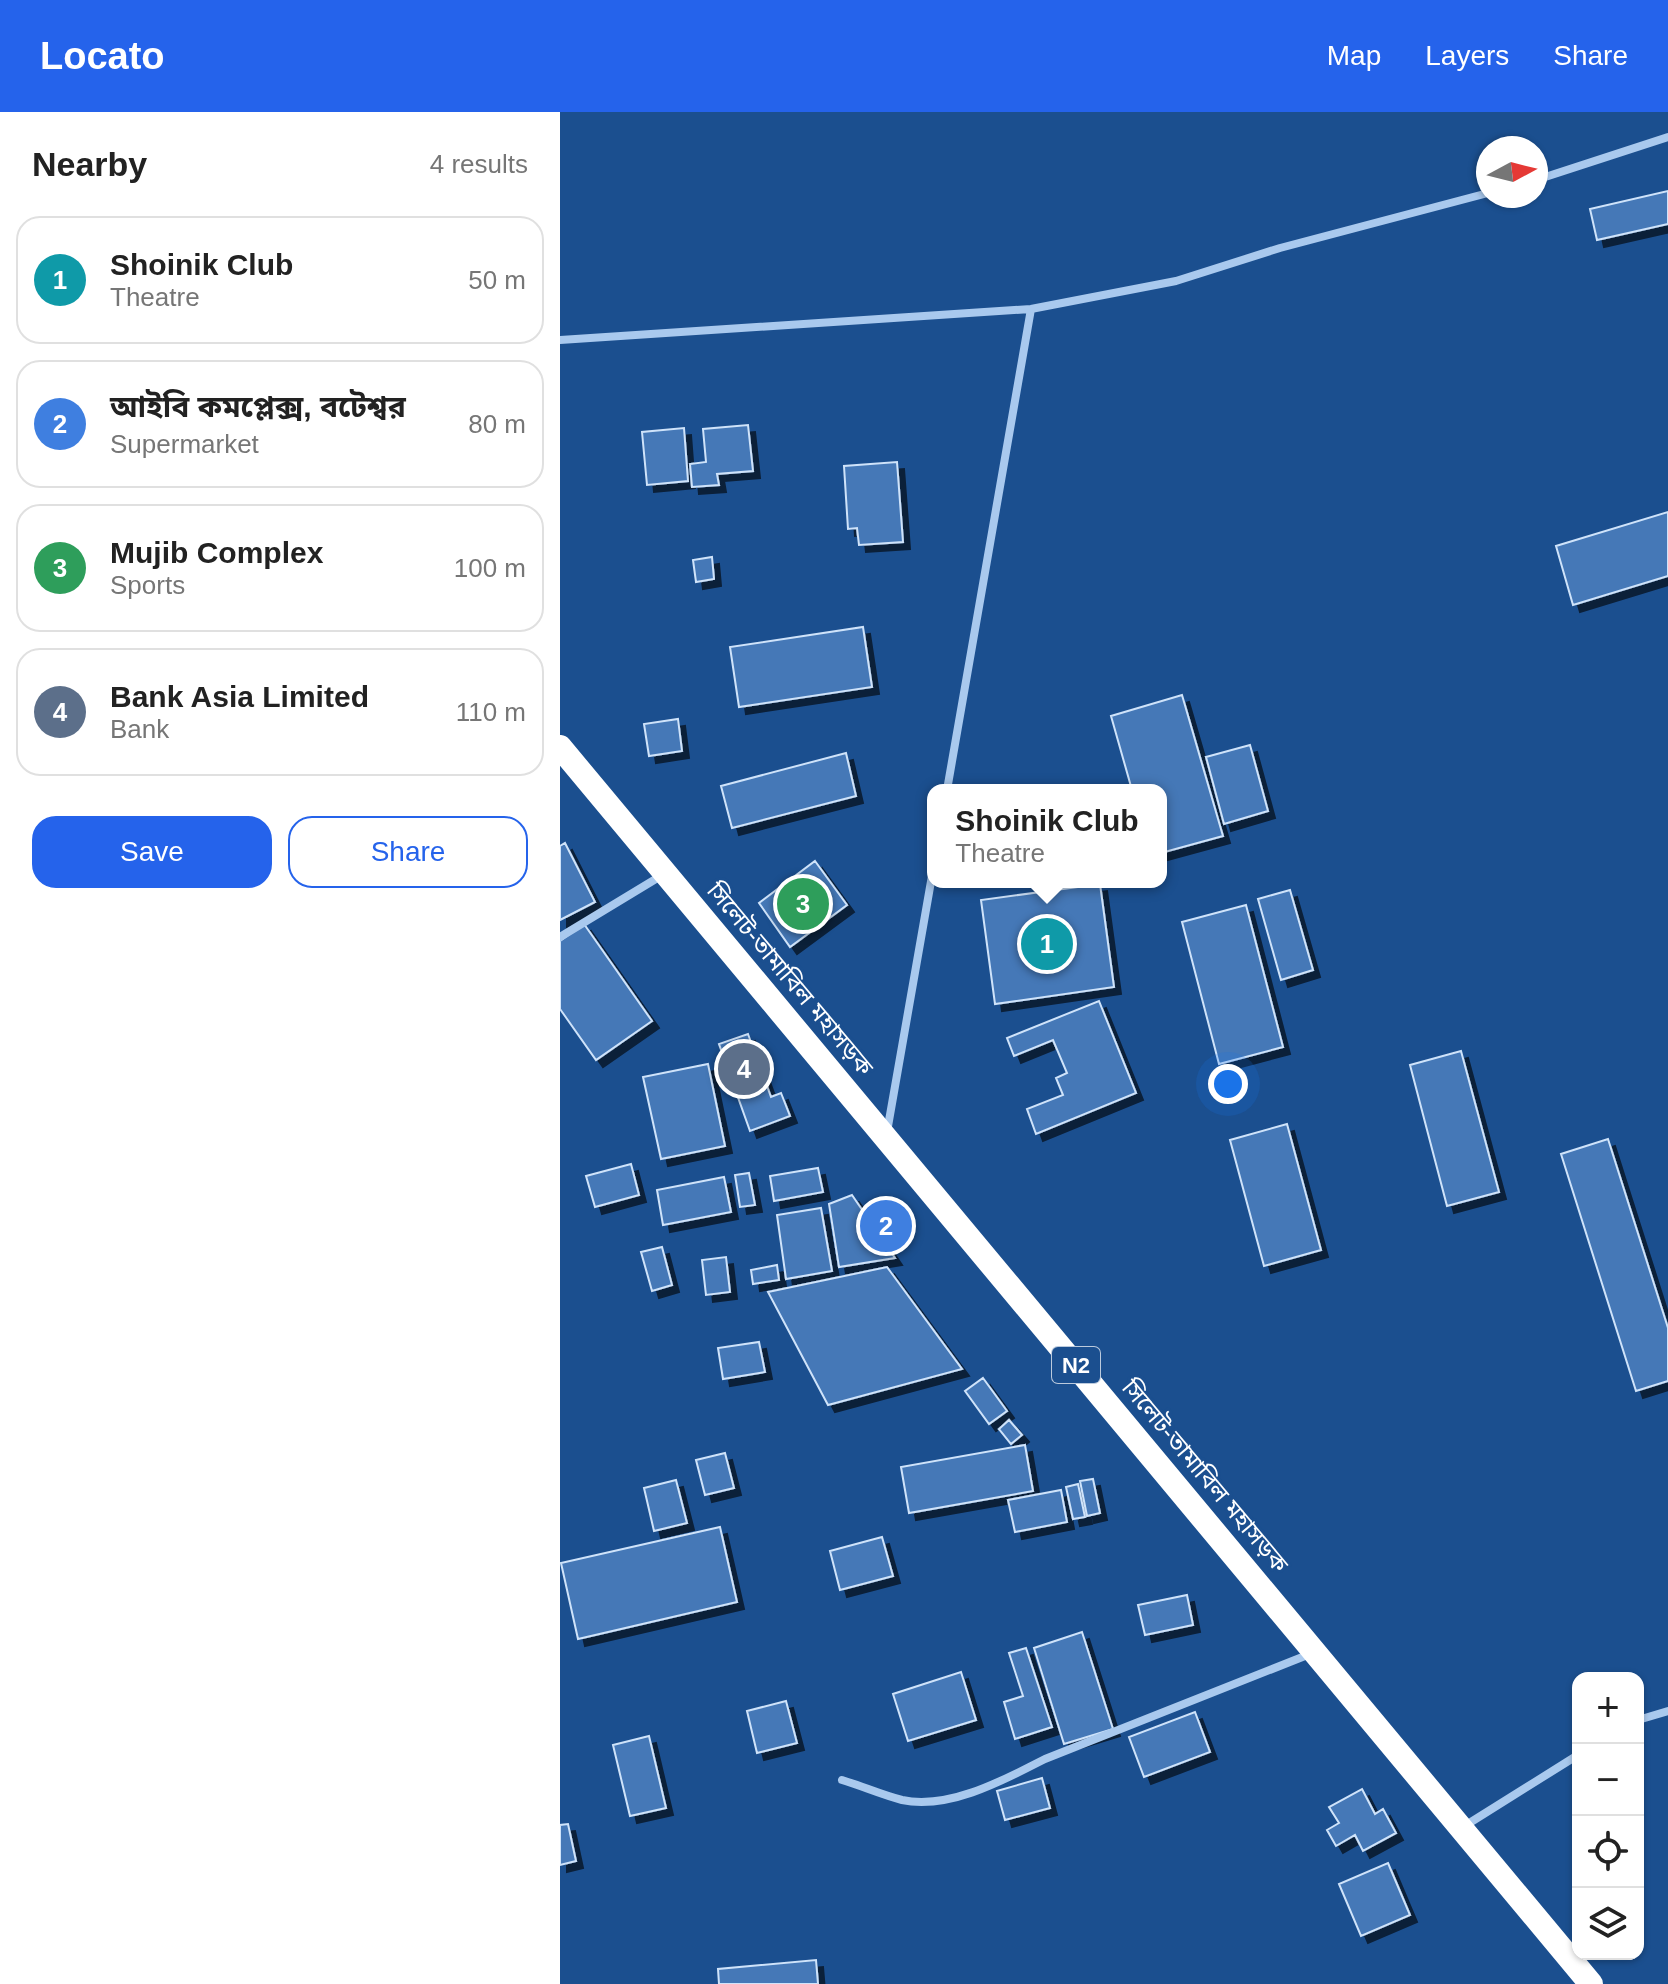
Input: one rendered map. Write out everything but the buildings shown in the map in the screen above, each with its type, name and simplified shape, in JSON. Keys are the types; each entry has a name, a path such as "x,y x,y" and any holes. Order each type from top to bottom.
{"highway":[{"name":"সিলেট-তামাবিল মহাসড়ক","path":"560,747 1591,1984"}],"street":[{"path":"1548,176 1668,137"},
{"path":"560,340 1031,309 1176,281 1280,248 1476,196"},
{"path":"948,784 1031,309"},
{"path":"560,937 665,873"},
{"path":"886,1137 930,888"},
{"path":"842,1780 904,1800 959,1797 1045,1759 1315,1652"},
{"path":"1644,1718 1668,1711"},
{"path":"1461,1828 1572,1759"}],"place":[{"name":"Mujib Complex","path":"803,904"},
{"name":"Shoinik Club","path":"1047,944"},
{"name":"Bank Asia Limited","path":"744,1069"},
{"name":"আইবি কমপ্লেক্স, বটেশ্বর","path":"886,1226"}]}
